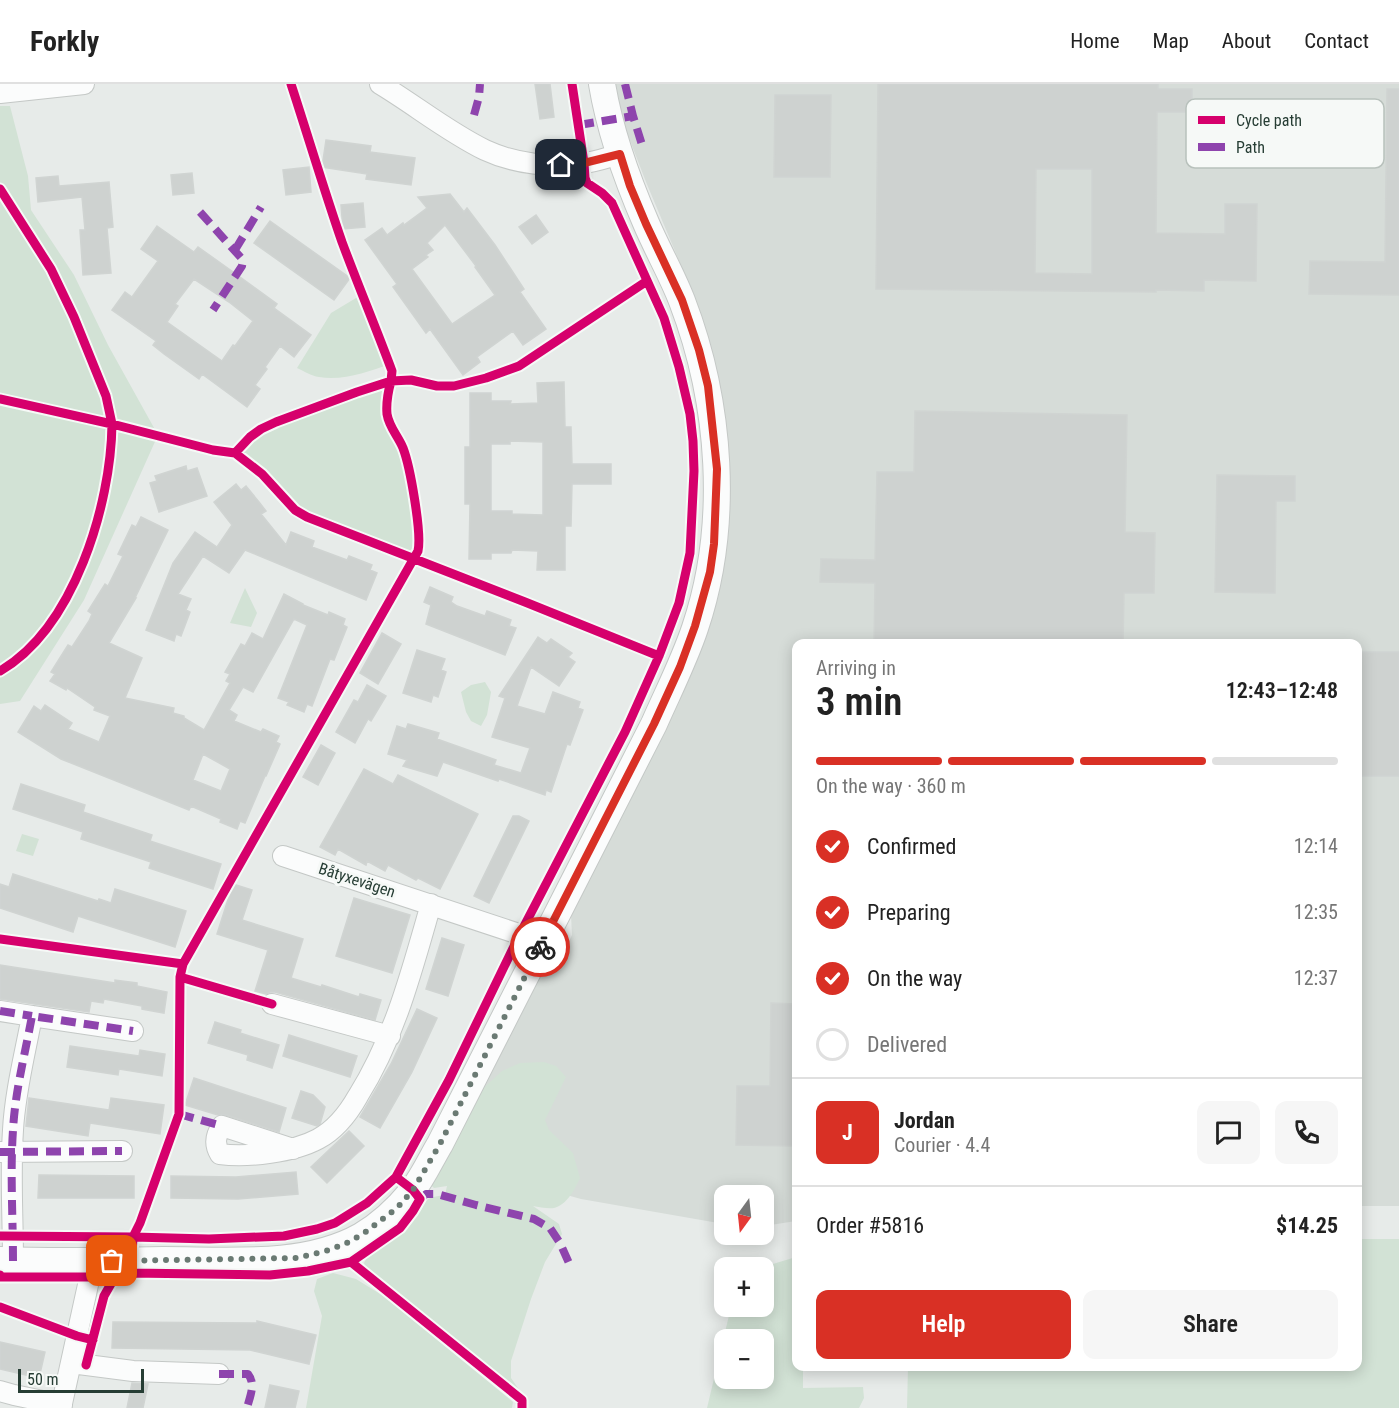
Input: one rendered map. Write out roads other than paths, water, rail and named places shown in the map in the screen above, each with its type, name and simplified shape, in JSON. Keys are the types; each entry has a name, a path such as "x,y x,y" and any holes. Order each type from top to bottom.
{"street":[{"path":"0,93 84,84"},
{"path":"380,84 461,136 486,150 510,158 538,164 561,165 584,163 620,154"},
{"path":"32,1016 6,1152 7,1260 93,1262 296,1258 326,1251 363,1234 397,1208 413,1190 440,1144 654,724 680,667 695,626 710,572 714,544 717,469 708,386 699,350 682,300 630,186 610,120 602,84"},
{"name":"Båtyxevägen","path":"283,856 543,942"},
{"path":"293,1149 319,1139 341,1120 372,1074 390,1036 431,904"},
{"path":"272,1004 390,1036"},
{"path":"0,1011 133,1031"},
{"path":"6,1152 122,1151"},
{"path":"0,1391 62,1406 93,1262"},
{"path":"71,1363 133,1371 219,1374"}]}
